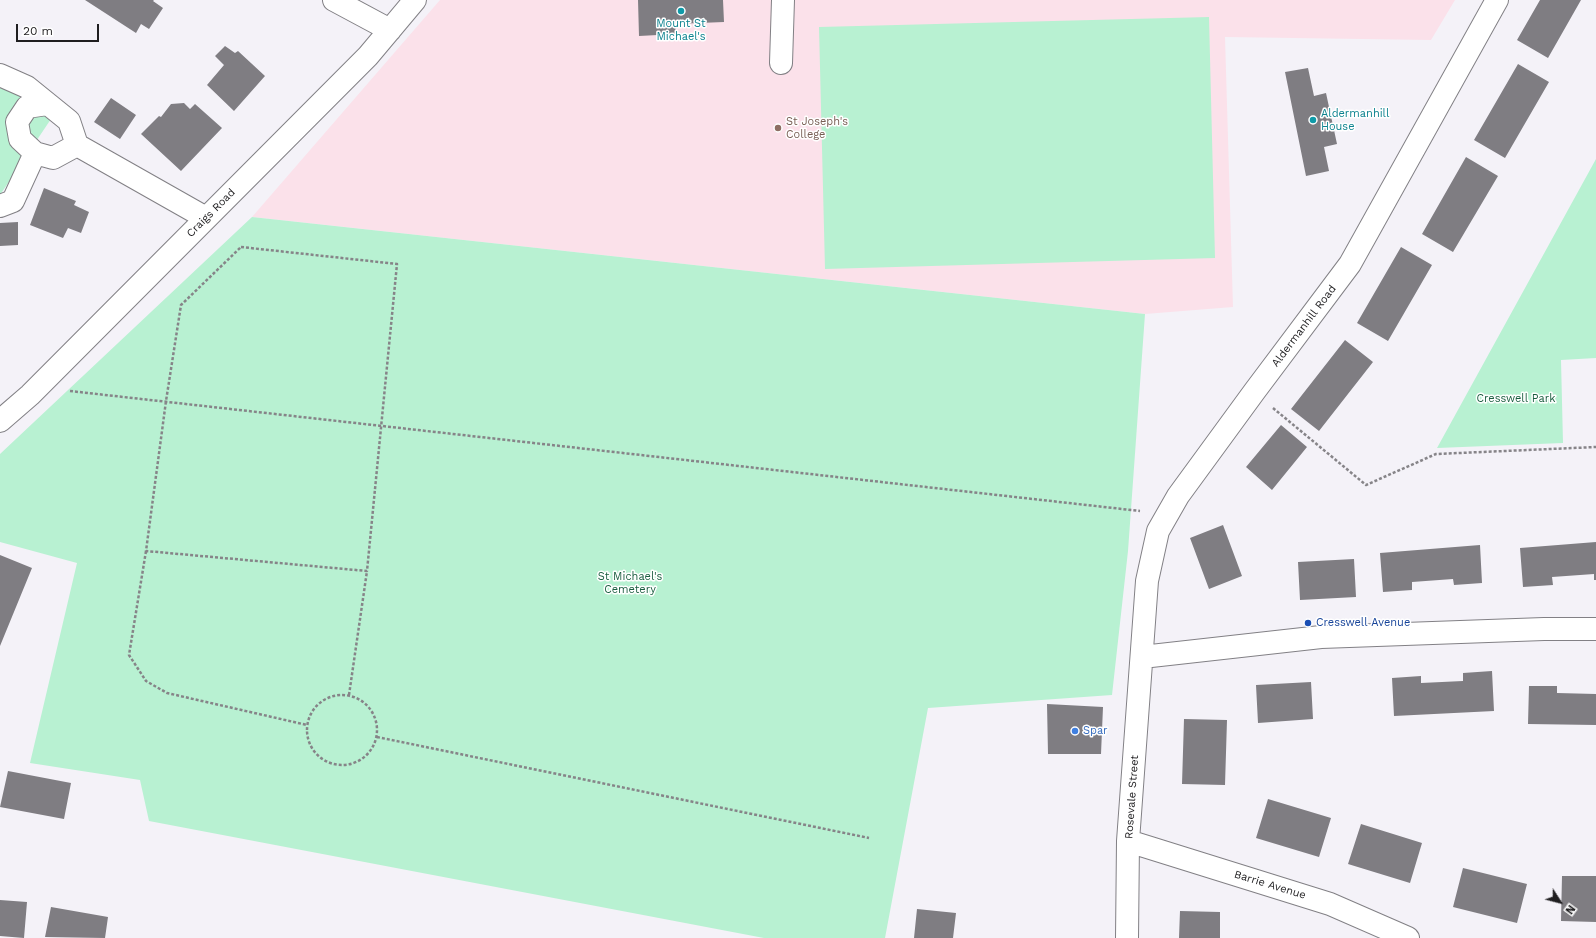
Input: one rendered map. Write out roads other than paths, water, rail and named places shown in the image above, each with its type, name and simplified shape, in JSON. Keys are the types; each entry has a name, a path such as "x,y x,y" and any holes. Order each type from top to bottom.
{"street":[{"path":"334,0 390,30"},
{"name":"Craigs Road","path":"0,421 30,394 368,56 415,0"},
{"path":"781,63 783,0"},
{"name":"Aldermanhill Road","path":"1142,657 1147,581 1158,531 1167,514 1254,392 1350,264 1496,0"},
{"path":"0,75 27,87 69,121 77,145 206,218"},
{"path":"47,104 27,107 17,122 20,139 35,153 53,158 77,145"},
{"path":"0,206 13,201 35,153"},
{"path":"1142,657 1321,637 1544,629 1596,629"},
{"name":"Rosevale Street","path":"1127,938 1128,841 1142,657"},
{"name":"Barrie Avenue","path":"1128,841 1330,904 1408,938"}],"place":[{"name":"Mount St Michael's","path":"681,11"},
{"name":"Aldermanhill House","path":"1313,120"},
{"name":"St Joseph's College","path":"778,128"},
{"name":"Cresswell Avenue","path":"1308,623"},
{"name":"Spar","path":"1075,731"}],"park label":[{"name":"Cresswell Park","path":"1516,399"},
{"name":"St Michael's Cemetery","path":"630,583"}]}
